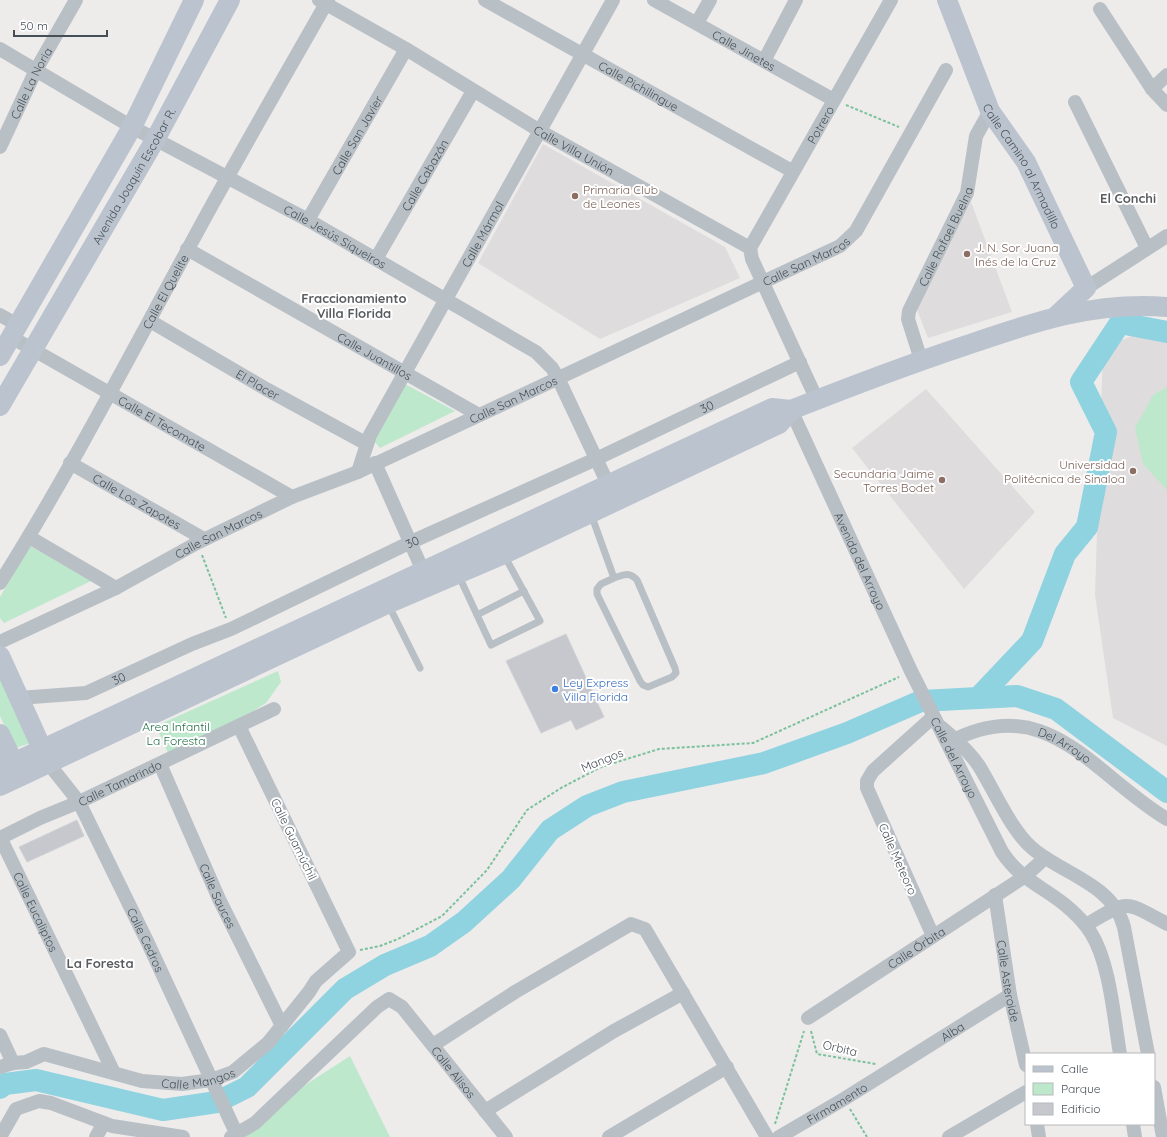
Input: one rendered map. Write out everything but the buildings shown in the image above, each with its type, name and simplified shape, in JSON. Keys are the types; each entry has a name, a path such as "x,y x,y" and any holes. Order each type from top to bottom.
{"street":[{"name":"Calle La Noria","path":"0,147 36,70 76,0"},
{"path":"0,356 132,126 194,0"},
{"name":"Avenida Joaquín Escobar R.","path":"0,406 155,140 230,0"},
{"name":"Calle Pichilingue","path":"485,0 792,171"},
{"name":"Calle Mármol","path":"358,472 367,444 613,0"},
{"name":"Calle Jinetes","path":"654,0 834,100"},
{"path":"697,23 710,0"},
{"path":"764,61 796,0"},
{"name":"Potrero","path":"750,248 792,171 891,0"},
{"name":"Calle Camino al Armadillo","path":"948,0 990,111 1026,162 1086,288"},
{"name":"Calle Villa Unión","path":"324,1 540,131 750,248"},
{"name":"Calle El Quelite","path":"0,583 29,537 150,321 187,249 324,1"},
{"path":"1100,9 1152,89 1167,105"},
{"name":"Calle Jesús Siqueiros","path":"0,49 155,140 308,220 536,352 552,368 558,378 608,484"},
{"name":"Calle San Javier","path":"308,220 406,49"},
{"name":"Calle San Marcos","path":"0,642 116,588 200,541 292,498 358,472 840,246 856,231 946,70"},
{"path":"1152,89 1167,75"},
{"name":"Calle Cabazán","path":"376,259 473,91"},
{"path":"1075,102 1147,248"},
{"name":"Calle Rafael Buelna","path":"921,360 908,320 909,311 967,193 976,136 990,111"},
{"path":"1054,317 1086,288 1167,236"},
{"path":"750,248 752,259 817,400"},
{"name":"Calle Juantillos","path":"187,249 479,415"},
{"path":"0,786 13,769 45,756 427,578 608,484 772,408 791,410 921,360 1054,317 1096,308 1131,305 1167,307"},
{"path":"0,315 32,349"},
{"name":"El Placer","path":"150,321 266,389 367,444"},
{"name":"Calle El Tecomate","path":"32,349 292,498"},
{"name":"30","path":"19,698 86,693 192,644 231,629 411,542 596,459 800,362"},
{"path":"427,578 458,574 591,514 779,424 791,410"},
{"name":"Avenida del Arroyo","path":"791,410 934,718"},
{"name":"Calle Los Zapotes","path":"70,463 200,541"},
{"path":"375,463 427,578"},
{"path":"29,537 116,588"},
{"path":"0,656 45,756"},
{"name":"Calle Tamarindo","path":"0,837 79,802 274,709"},
{"name":"Calle del Arroyo","path":"934,718 950,741 1002,852 1010,863 1024,877 1063,904 1086,925 1097,945 1106,973 1120,1053"},
{"name":"Calle Meteoro","path":"933,936 867,788 867,781 873,771 934,718"},
{"name":"Calle Guamúchil","path":"239,726 349,952"},
{"name":"Del Arroyo","path":"950,741 974,730 996,726 1025,726 1042,730 1063,741 1150,809 1167,819"},
{"path":"1,737 13,769"},
{"name":"Calle del Arroyo","path":"950,741 978,765 1022,837 1045,858 1102,892 1116,907 1124,927 1148,1053"},
{"name":"Calle Cedros","path":"45,756 79,802 147,941 234,1133"},
{"name":"Calle Sauces","path":"160,764 219,899 282,1026"},
{"name":"Calle Eucaliptos","path":"0,837 114,1073"},
{"path":"1024,877 1045,858"},
{"name":"Calle Órbita","path":"808,1018 1024,877"},
{"name":"Calle Asteroide","path":"995,896 1010,995 1025,1061"},
{"path":"1086,925 1116,907 1132,906 1167,924"},
{"path":"433,1045 515,992 631,924 645,929 727,1067 773,1135"},
{"name":"Calle Mangos","path":"6,1065 26,1062 44,1054 142,1081 182,1084 213,1084 233,1072 268,1043 316,981 349,952"},
{"path":"485,1110 614,1031 683,993"},
{"name":"Alba","path":"894,1067 1010,995"},
{"name":"Calle Alisos","path":"234,1133 255,1123 389,999 402,1006 506,1137"},
{"path":"0,1035 6,1065"},
{"path":"609,1137 727,1067"},
{"name":"Firmamento","path":"773,1135 844,1099 894,1067"},
{"path":"949,1137 1025,1093"},
{"path":"1155,1093 1163,1137"},
{"path":"0,1137 16,1109 39,1101 51,1103 104,1123 183,1137"},
{"path":"96,1137 104,1123"},
{"path":"1037,1125 1039,1137"},
{"path":"1133,1125 1135,1137"}],"lane":[{"path":"591,514 614,578"},
{"path":"458,574 491,645 540,621 504,554"},
{"path":"627,574 632,575 637,580 675,668 676,673 672,677 648,687 643,685 640,681 597,594 597,589 601,584 614,578 627,574"},
{"path":"477,615 524,591"},
{"path":"384,597 420,668"}],"path":[{"path":"834,100 911,132"},
{"path":"200,541 231,629"},
{"name":"Mangos","path":"349,952 380,946 398,939 442,916 487,870 527,810 561,788 601,767 659,749 753,743 911,671"},
{"path":"773,1135 808,1018"},
{"name":"Orbita","path":"808,1018 817,1054 894,1067"},
{"path":"844,1099 867,1137"}],"shaded area":[{"name":"Primaria Club de Leones","path":"543,144 725,247 740,278 600,339 478,263"},
{"name":"J. N. Sor Juana Inés de la Cruz","path":"971,202 1012,312 928,338 916,307"},
{"name":"Universidad Politécnica de Sinaloa","path":"1158,325 1167,326 1167,746 1113,718 1095,595 1103,348"},
{"name":"Secundaria Jaime Torres Bodet","path":"926,389 1035,512 964,589 852,448"}],"green space":[{"path":"405,384 455,411 380,448 373,440"},
{"path":"1167,387 1167,490 1143,464 1135,428 1153,395"},
{"path":"30,546 91,581 4,623 0,618 0,597"},
{"path":"0,671 31,743 15,748 0,716"},
{"name":"Area Infantil La Foresta","path":"278,671 281,682 266,703 240,719 168,753 156,726"},
{"path":"350,1056 390,1137 241,1137 276,1104"}],"waterway":[{"path":"978,698 1032,641 1065,554 1087,527 1106,432 1081,382 1120,323 1167,332"},
{"path":"0,1088 5,1084 36,1080 163,1110 217,1102 247,1087 345,989 385,965 430,946 464,922 511,879 550,830 587,806 623,792 764,763 847,733 921,701 1017,696 1056,709 1167,792"}],"place":[{"name":"Primaria Club de Leones","path":"575,196"},
{"name":"J. N. Sor Juana Inés de la Cruz","path":"967,254"},
{"name":"Universidad Politécnica de Sinaloa","path":"1133,471"},
{"name":"Secundaria Jaime Torres Bodet","path":"942,480"},
{"name":"Ley Express Villa Florida","path":"555,689"}],"district":[{"name":"El Conchi","path":"1128,198"},
{"name":"Fraccionamiento Villa Florida","path":"354,306"},
{"name":"La Foresta","path":"100,963"}]}
